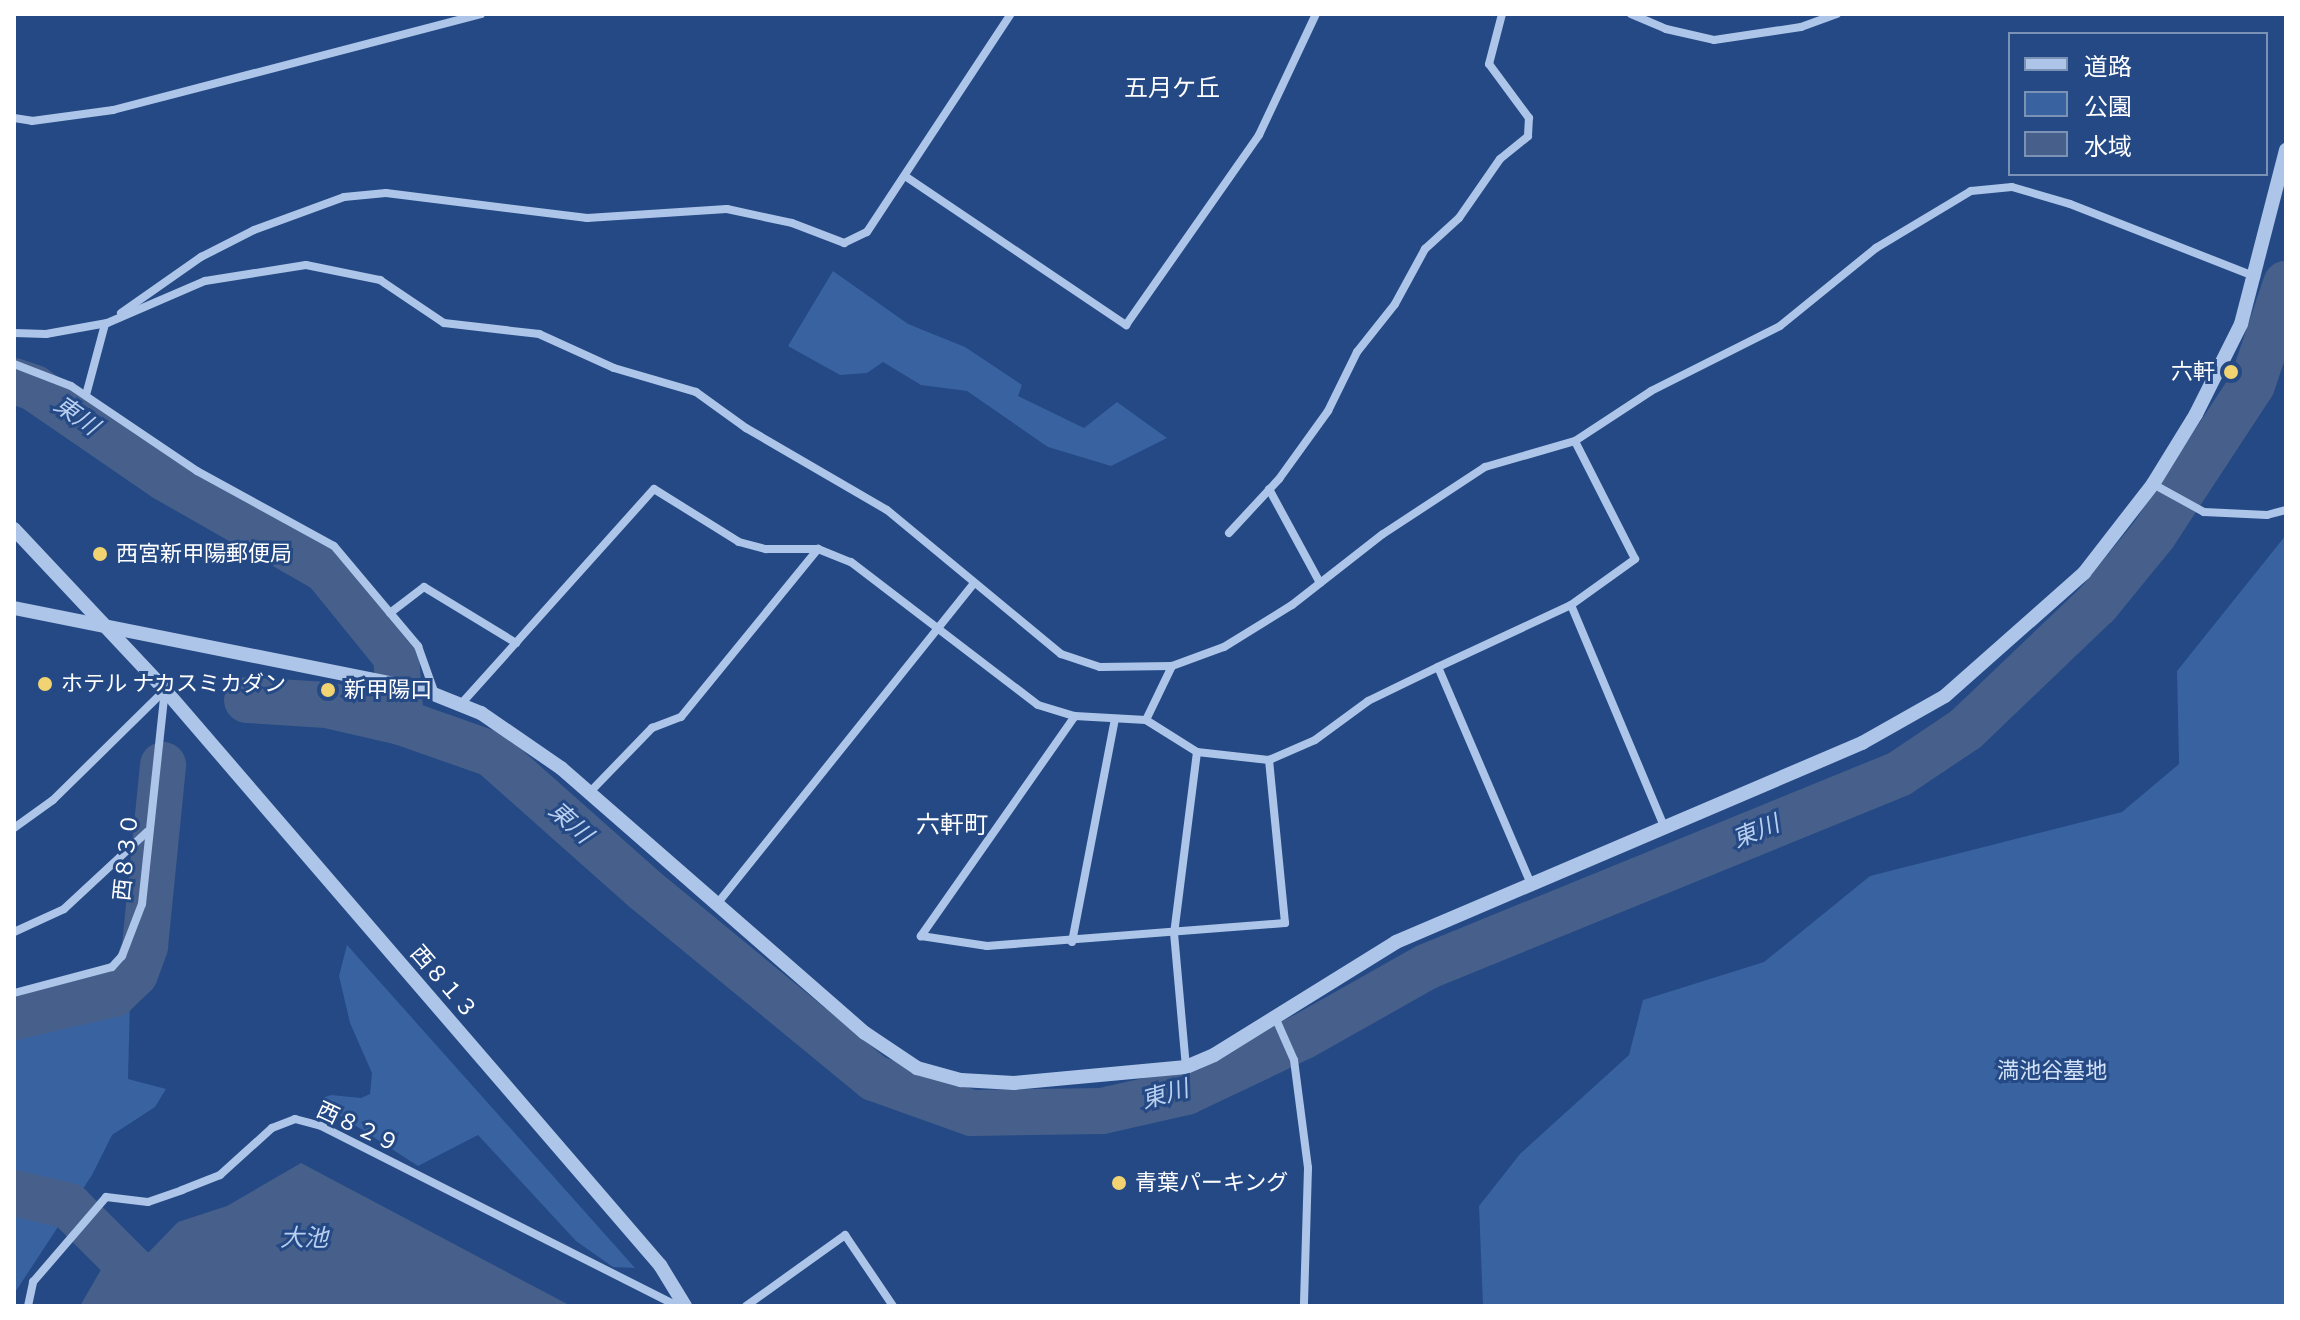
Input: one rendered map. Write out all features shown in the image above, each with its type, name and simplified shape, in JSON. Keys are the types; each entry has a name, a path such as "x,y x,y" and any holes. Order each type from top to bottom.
{"street":[{"path":"14,118 32,121 113,110 481,14"},
{"path":"86,395 105,324 201,257 254,230 344,197 439,195 587,218 727,209 792,223 844,243 867,232 1011,14"},
{"path":"905,176 1126,325 1259,135 1316,14"},
{"path":"1229,533 1269,489 1328,411 1357,352 1395,304 1425,249 1459,218 1500,159 1528,136 1529,118 1489,64 1502,14"},
{"path":"1631,14 1666,29 1714,40 1801,27 1837,14"},
{"path":"14,608 410,687 461,704 561,768 865,1033 917,1068 961,1080 1014,1083 1186,1067 1275,1017 1396,942 1530,882 1862,743 1945,696 2084,573 2153,484 2220,368 2257,277 2286,150"},
{"path":"14,333 46,334 105,324 205,281 306,265 380,280 444,323 539,334 614,368 696,392 746,428 887,510 1061,654 1100,667 1172,666 1224,647 1485,467 1575,441 1651,391 1780,326 1876,248 1971,191 2012,187 2070,204 2257,277"},
{"path":"14,364 86,395 197,471 334,546 418,646 435,694"},
{"path":"461,704 654,489 739,542 766,549 818,549 851,562 1038,705 1075,716 1146,720 1197,752 1269,760 1315,740 1368,701 1571,605 1635,559 1575,441"},
{"path":"2153,484 2193,508 2267,515 2286,510"},
{"path":"1269,489 1320,583"},
{"name":"西８１３","path":"14,529 165,690 660,1265 685,1306"},
{"path":"589,793 652,728 681,717 818,549"},
{"path":"717,904 973,584"},
{"path":"390,613 424,587 516,643"},
{"path":"1571,605 1664,826"},
{"path":"1146,720 1172,666"},
{"path":"1438,667 1530,882"},
{"path":"14,828 53,800 165,690"},
{"name":"西８３０","path":"14,993 112,967 122,956 142,904 147,832 165,690"},
{"path":"1075,716 921,936 987,946 1072,942 1285,923 1269,760"},
{"path":"1072,942 1115,719"},
{"path":"1186,1067 1174,933 1197,752"},
{"path":"14,932 64,909 147,832"},
{"path":"1275,1017 1294,1060 1308,1168 1304,1306"},
{"name":"西８２９","path":"28,1306 33,1282 106,1197 148,1202 220,1175 272,1128 295,1119 321,1126 677,1306"},
{"path":"746,1306 845,1235 893,1306"}],"green space":[{"path":"833,271 908,324 965,347 1022,385 1018,396 1084,428 1117,402 1167,438 1111,466 1048,447 967,391 921,385 883,362 867,373 840,375 788,346"},
{"name":"満池谷墓地","path":"2286,535 2286,1306 1483,1306 1479,1206 1520,1154 1629,1055 1643,1000 1764,962 1870,876 2122,812 2179,764 2177,671"},
{"path":"347,945 635,1268 613,1267 576,1241 478,1135 418,1166 327,1107 322,1098 331,1095 361,1098 370,1094 372,1073 350,1023 339,976"},
{"path":"130,1002 128,1079 166,1089 155,1107 112,1135 92,1175 14,1294 14,1031"}],"water":[{"name":"大池","path":"301,1163 571,1306 80,1306 102,1268 124,1252 149,1252 178,1222 227,1206"}],"waterway":[{"name":"東川","path":"247,700 327,705 401,722 492,754 644,889 874,1078 972,1113 1102,1111 1186,1092 1302,1037 1426,967 1899,774 1966,729 2097,604 2154,534 2252,385 2286,284"},
{"name":"東川","path":"14,381 34,388 165,478 326,570 396,656 401,722"},
{"path":"14,1017 114,994 135,974 145,946 163,765"},
{"path":"14,1193 69,1206 137,1274"}],"place":[{"name":"六軒","path":"2231,372"},
{"name":"西宮新甲陽郵便局","path":"100,554"},
{"name":"ホテル ナカスミカダン","path":"45,684"},
{"name":"新甲陽口","path":"328,690"},
{"name":"青葉パーキング","path":"1119,1183"}],"district":[{"name":"五月ケ丘","path":"1172,89"},
{"name":"六軒町","path":"952,826"}]}
